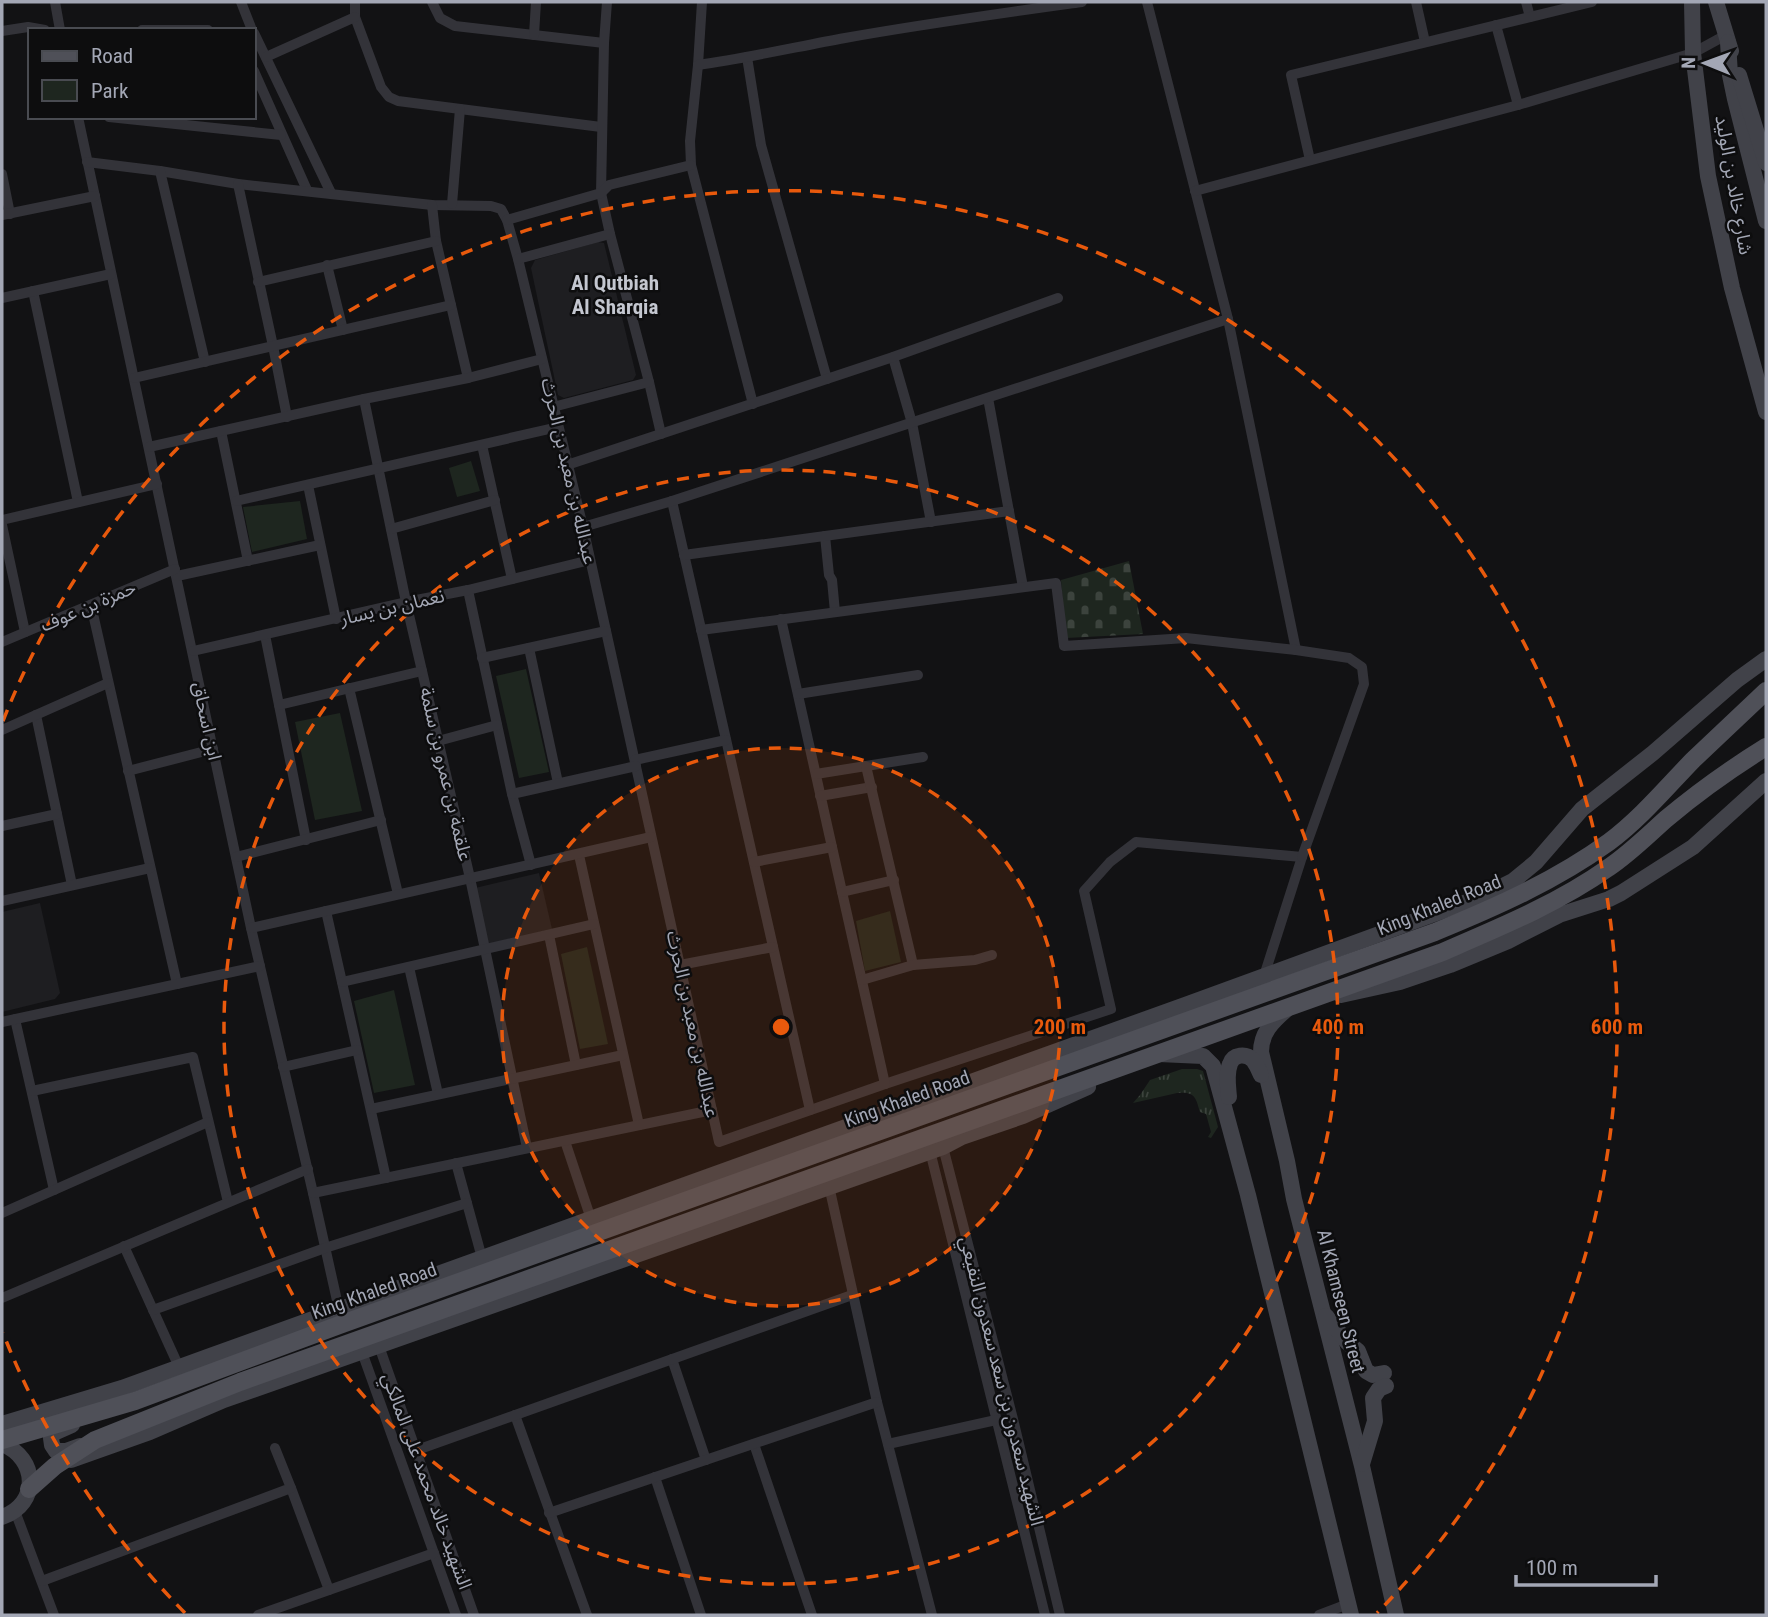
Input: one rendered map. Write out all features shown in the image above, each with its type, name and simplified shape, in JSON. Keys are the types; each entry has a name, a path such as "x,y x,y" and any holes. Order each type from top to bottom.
{"main road":[{"name":"شارع خالد بن الوليد","path":"1692,2 1693,53 1708,176 1732,288 1766,412"},
{"name":"شارع خالد بن الوليد","path":"1716,2 1763,137 1762,161"},
{"path":"1727,39 1733,87 1762,161 1766,221"},
{"path":"2,1424 340,1317 482,1258 1483,896 1513,881 1536,862 1582,809 1766,659"},
{"name":"King Khaled Road","path":"2,1442 135,1401 340,1317 1435,932 1484,912 1563,872 1611,840 1640,816 1694,759 1766,691"},
{"name":"King Khaled Road","path":"29,1489 55,1466 95,1440 240,1382 1440,953 1522,917 1608,869 1666,819 1766,747"},
{"path":"1291,1006 1400,982 1508,941 1559,915 1609,899 1693,847 1766,781"},
{"name":"Al Khamseen Street","path":"1291,1006 1273,1021 1263,1036 1261,1052 1396,1615"},
{"path":"55,1466 150,1432 224,1400 936,1149 1023,1116 1158,1054 1203,1056 1213,1066 1231,1132 1350,1610"},
{"path":"1231,1132 1228,1077 1233,1058 1238,1055 1252,1059 1269,1089"},
{"path":"1321,1310 1357,1351 1366,1371 1385,1380 1373,1398 1375,1421 1362,1466"},
{"path":"93,1414 54,1433 51,1445 56,1451 66,1451 95,1440"},
{"path":"2,1442 22,1457 30,1478 26,1497 8,1514 2,1530"}],"street":[{"path":"55,2 60,28"},
{"path":"241,2 252,28"},
{"path":"355,2 355,17 381,87 389,97 398,101 601,127"},
{"path":"432,2 440,18 454,26 604,43"},
{"path":"534,35 536,2"},
{"path":"607,2 601,193 660,434"},
{"path":"702,2 690,141 691,165 753,404"},
{"path":"992,2 995,14"},
{"path":"698,65 845,38 1082,2"},
{"path":"1147,2 1228,319 1296,649"},
{"path":"1416,2 1425,42"},
{"path":"1526,2 1530,17"},
{"path":"1310,160 1291,75 1592,2"},
{"path":"265,57 355,17"},
{"path":"1496,25 1518,105"},
{"path":"2,31 34,28"},
{"path":"256,38 331,193"},
{"path":"1195,191 1518,105 1693,53 1727,39"},
{"path":"747,57 761,145 827,379"},
{"path":"256,76 307,190"},
{"path":"452,204 460,108"},
{"name":"ابن اسحاق","path":"78,119 251,928 340,1317"},
{"path":"142,119 204,122 281,135"},
{"path":"87,162 238,184 432,205 491,206 501,209 507,220 601,193 609,185 691,165"},
{"path":"160,171 205,362"},
{"path":"2,174 6,214 95,197"},
{"path":"238,184 287,417"},
{"path":"432,205 436,241 468,378"},
{"name":"عبدالله بن معبد بن الحرث","path":"507,220 583,527 719,1142 810,1110"},
{"path":"518,259 610,234"},
{"path":"258,282 436,241"},
{"path":"327,265 343,330"},
{"path":"2,298 111,274"},
{"path":"33,291 78,502"},
{"path":"567,465 893,357 1058,298"},
{"path":"134,378 451,305"},
{"path":"583,527 672,501 1228,319"},
{"path":"893,357 912,422 931,522"},
{"path":"149,447 468,378 542,359"},
{"path":"554,407 649,382"},
{"path":"988,398 1023,587"},
{"name":"علقمة بن عمرو بن سلمة","path":"364,399 406,602 470,878 527,1148"},
{"path":"236,501 558,427"},
{"path":"221,431 248,562"},
{"path":"482,445 512,579"},
{"path":"25,632 4,546 2,522 157,484"},
{"path":"308,485 337,619"},
{"path":"391,529 495,500"},
{"path":"672,501 810,1110 1111,1009 1084,891 1110,862 1136,842 1302,858"},
{"path":"684,555 1009,511"},
{"path":"825,536 835,612"},
{"name":"حمزة بن عوف","path":"2,642 176,573 248,562 320,545"},
{"name":"نعمان بن يسار","path":"192,651 590,560"},
{"path":"701,630 1056,583 1064,646 1186,638 1296,649 1349,658 1362,667 1364,684 1302,858 1264,976"},
{"path":"468,590 512,794 531,865"},
{"path":"91,605 177,984"},
{"path":"781,619 885,1084"},
{"path":"482,658 606,631"},
{"path":"265,635 306,840"},
{"path":"528,648 558,783"},
{"path":"279,705 422,671"},
{"path":"798,694 918,675"},
{"path":"2,730 108,683"},
{"path":"349,688 398,894"},
{"path":"36,715 72,885"},
{"path":"438,741 497,725"},
{"path":"512,794 726,740"},
{"path":"128,771 213,749"},
{"path":"816,775 923,757"},
{"path":"866,766 913,965"},
{"path":"820,796 872,787"},
{"path":"2,825 57,814"},
{"path":"236,856 381,820"},
{"path":"251,928 652,837"},
{"path":"754,862 832,847"},
{"path":"579,855 639,1125"},
{"path":"2,901 150,868"},
{"path":"842,891 894,880"},
{"path":"326,911 386,1178"},
{"path":"342,982 594,924"},
{"path":"549,935 576,1065"},
{"path":"680,965 773,947"},
{"path":"862,980 913,965 992,956"},
{"path":"2,1022 260,966"},
{"path":"409,967 438,1094"},
{"path":"15,1019 54,1190"},
{"path":"284,1067 358,1050"},
{"path":"371,1109 623,1055"},
{"path":"32,1091 193,1057 228,1202"},
{"path":"313,1193 712,1110"},
{"path":"2,1213 208,1122"},
{"path":"565,1140 591,1219"},
{"name":"الشهيد سعدون بن سعد سعدون النفيعي","path":"936,1149 996,1420 1045,1615"},
{"name":"الشهيد سعدون بن سعد سعدون النفيعي","path":"936,1149 1013,1419 1060,1615"},
{"path":"456,1163 482,1258"},
{"path":"2,1298 308,1169"},
{"path":"829,1186 877,1402 932,1615"},
{"path":"153,1310 325,1248 467,1203"},
{"path":"124,1246 179,1367"},
{"path":"417,1450 852,1295"},
{"name":"الشهيد خالد محمد على المالكي","path":"379,1346 474,1615"},
{"name":"الشهيد خالد محمد على المالكي","path":"362,1352 456,1615"},
{"path":"673,1359 706,1460"},
{"path":"549,1513 877,1402"},
{"path":"516,1415 587,1615"},
{"path":"888,1444 996,1420"},
{"path":"754,1444 812,1615"},
{"path":"275,1448 329,1590"},
{"path":"655,1477 701,1615"},
{"path":"42,1581 291,1488"},
{"path":"8,1514 42,1581 54,1615"},
{"path":"258,1615 434,1553"},
{"path":"1319,1615 1350,1610"}],"shaded area":[{"path":"598,242 604,243 636,375 633,380 564,398 558,395 531,268 535,260"},
{"path":"539,873 552,929 488,944 475,888"},
{"path":"40,903 60,993 55,999 2,1012 2,912"}],"green space":[{"path":"471,461 480,491 457,497 449,468"},
{"path":"300,501 307,539 252,552 243,507"},
{"path":"1129,561 1143,634 1066,638 1061,580"},
{"path":"526,669 549,772 519,778 496,676"},
{"path":"340,713 362,811 315,820 295,722"},
{"path":"890,911 901,962 865,971 856,921"},
{"path":"587,947 608,1044 580,1049 561,954"},
{"path":"394,990 415,1085 374,1093 354,1001"},
{"path":"1182,1069 1203,1071 1218,1127 1211,1138 1208,1137 1211,1132 1206,1114 1200,1112 1196,1099 1191,1094 1177,1093 1133,1103 1150,1080"}],"district":[{"name":"Al Qutbiah Al Sharqia","path":"615,295"}]}
